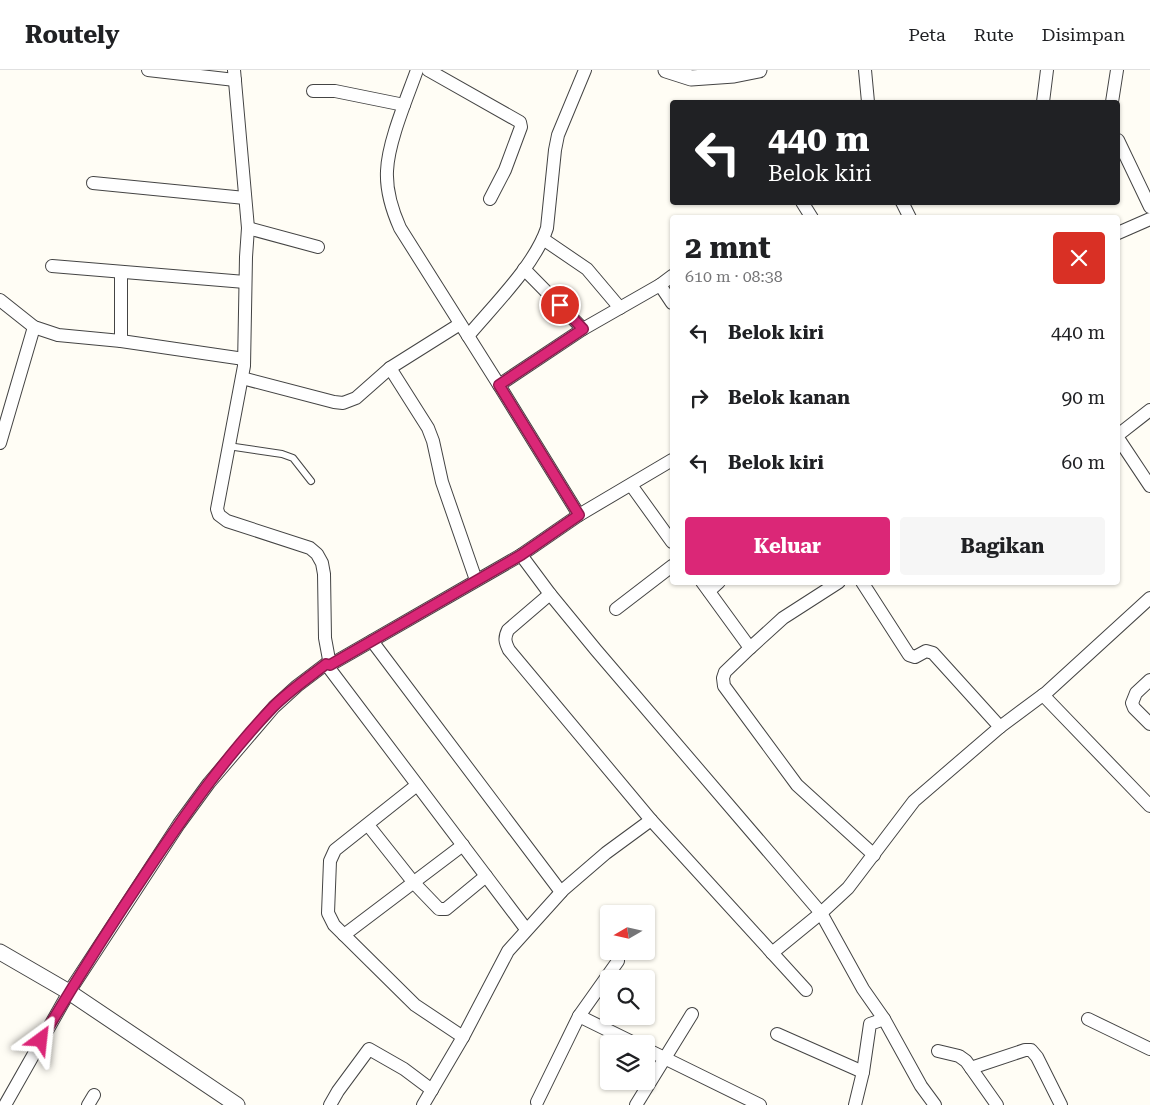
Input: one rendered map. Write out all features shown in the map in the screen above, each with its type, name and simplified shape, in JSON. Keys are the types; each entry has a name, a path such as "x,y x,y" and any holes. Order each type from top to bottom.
{"street":[{"path":"148,70 235,75 248,228 244,359 217,505 219,515 226,521 310,548 317,554 322,563 324,574 325,638 328,665 526,929"},
{"path":"417,70 389,154 387,185 394,216 579,515"},
{"path":"428,70 520,122 505,170 490,199"},
{"path":"468,336 524,269 543,239 547,228 558,135 585,70"},
{"path":"666,70 691,78 734,75 759,70"},
{"path":"865,70 868,100"},
{"path":"1043,100 1047,70"},
{"path":"1112,100 1117,70"},
{"path":"313,91 335,91 404,106"},
{"path":"1120,144 1150,207"},
{"path":"93,183 245,198"},
{"path":"1120,232 1150,220"},
{"path":"248,228 318,247"},
{"path":"543,239 587,269 620,308"},
{"path":"52,266 245,282"},
{"path":"524,269 583,329"},
{"path":"121,341 122,272"},
{"path":"499,385 583,329 670,278"},
{"path":"660,285 670,300"},
{"path":"0,300 34,327 58,335 121,341 244,359"},
{"path":"242,378 343,403 356,398 390,368 460,324"},
{"path":"0,443 34,327"},
{"path":"390,368 428,428 433,441 442,482 476,580"},
{"path":"1120,435 1150,410"},
{"path":"1120,440 1150,486"},
{"path":"5,1105 69,992 162,849 209,783 274,707 297,686 328,665 521,555 579,515 670,461"},
{"path":"631,485 670,539"},
{"path":"521,555 550,594 821,913 863,989 884,1019 921,1086 935,1105"},
{"path":"616,609 670,568"},
{"path":"834,585 783,618 750,648 725,672 723,678 724,686 797,785 874,855"},
{"path":"864,585 909,655 916,657 926,651 933,653 1000,727"},
{"path":"706,587 750,648"},
{"path":"550,594 508,630 505,637 506,644 651,820 806,990"},
{"path":"772,953 848,888 914,801 1000,727 1043,695 1150,598"},
{"path":"372,641 561,892"},
{"path":"1150,680 1136,693 1132,703 1134,708 1150,724"},
{"path":"1043,695 1150,806"},
{"path":"417,785 335,850 330,861 328,913 334,925 415,1005 463,1037"},
{"path":"424,1105 463,1037 508,951 561,892 606,853 651,820"},
{"path":"368,825 414,883 437,907 443,910 486,876"},
{"path":"344,935 463,845"},
{"path":"0,952 69,992 231,1103"},
{"path":"537,1102 579,1016 618,961"},
{"path":"636,1105 692,1014"},
{"path":"579,1016 618,1035"},
{"path":"855,1105 863,1072 870,1024 884,1019"},
{"path":"1088,1019 1150,1049"},
{"path":"777,1034 863,1072"},
{"path":"330,1105 368,1049 404,1069 432,1090"},
{"path":"971,1068 1025,1050 1031,1050 1037,1057 1061,1105"},
{"path":"938,1051 959,1056 966,1061 997,1105"},
{"path":"655,1053 740,1101 760,1105"}],"lane":[{"path":"228,446 282,454 293,458 311,481"}],"route":[{"path":"41,1040 129,898 179,824 209,783 274,707 297,686 326,664 330,665 521,555 579,515 499,385 583,329 560,305"}]}
